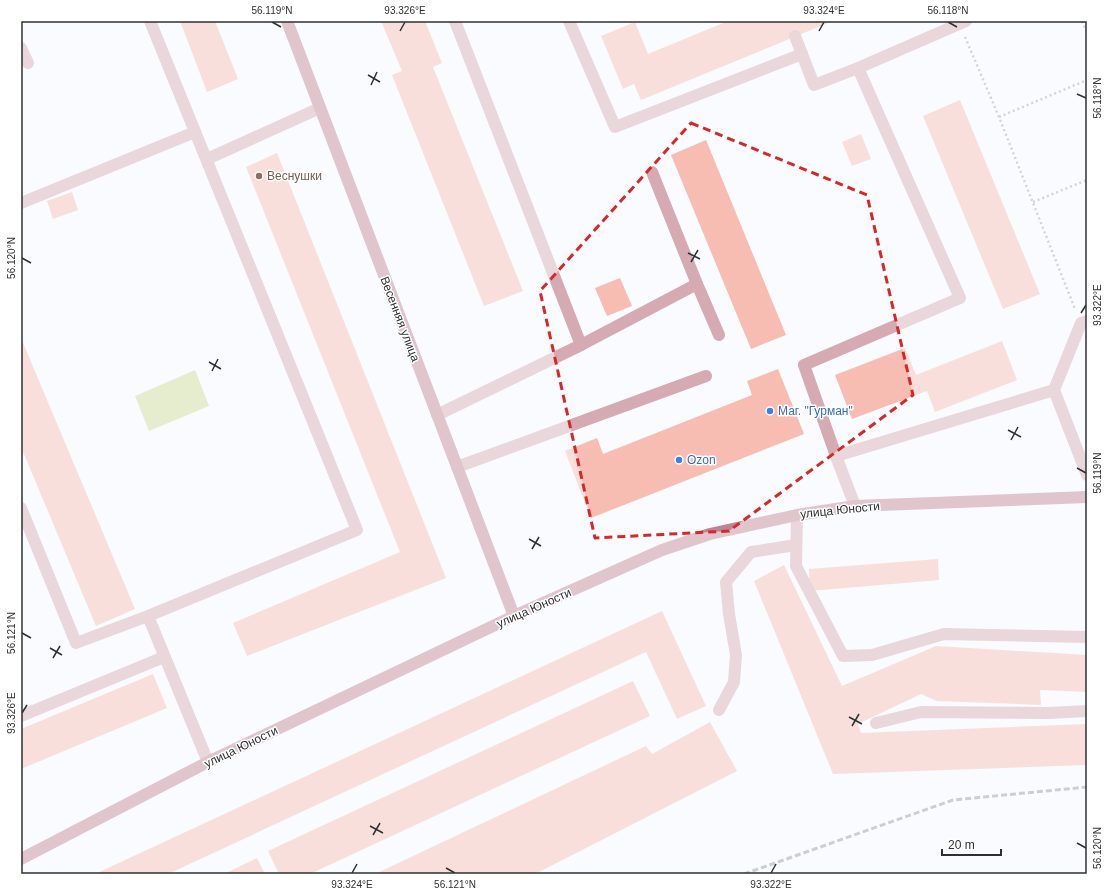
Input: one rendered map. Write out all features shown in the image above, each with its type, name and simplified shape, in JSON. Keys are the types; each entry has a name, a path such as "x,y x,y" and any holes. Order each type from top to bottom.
{"street":[{"name":"Весенняя улица","path":"287,21 514,616"},
{"name":"улица Юности","path":"21,859 208,762 514,616 662,550 710,534 797,515 856,506 1087,497"}],"lane":[{"path":"21,508 76,644 357,530 150,21"},
{"path":"455,21 580,345"},
{"path":"569,21 615,127 802,54"},
{"path":"796,36 814,85 858,68 963,22"},
{"path":"21,48 28,64"},
{"path":"856,506 836,456 804,366 960,298 858,68"},
{"path":"207,159 320,108"},
{"path":"21,203 195,132"},
{"path":"652,172 719,335"},
{"path":"437,415 580,345 697,284"},
{"path":"1084,322 1054,390 1087,475"},
{"path":"457,467 706,376"},
{"path":"836,456 1054,390"},
{"path":"797,515 796,566 843,656 872,655 944,634 1087,637"},
{"path":"719,710 734,682 736,655 729,614 726,582 751,552 796,545"},
{"path":"148,616 208,762"},
{"path":"21,716 164,657"},
{"path":"876,723 921,712 1048,713 1087,711"}],"path":[{"path":"1082,21 1087,33"},
{"path":"963,22 1033,202 1084,322"},
{"path":"999,117 1087,80"},
{"path":"1033,202 1087,180"}],"highlighted area":[{"path":"691,123 867,195 913,395 729,531 595,538 540,291"}],"green space":[{"path":"195,370 209,406 149,431 135,396"}],"building":[{"path":"180,21 215,21 238,79 207,92"},
{"path":"381,21 425,21 442,63 433,67 523,291 484,306 392,75 402,71"},
{"path":"728,21 833,21 641,100 634,84 623,89 601,36 635,22 648,54"},
{"path":"960,100 1040,294 1003,309 923,116"},
{"path":"861,134 871,159 852,166 842,142"},
{"path":"706,140 786,335 751,349 671,155"},
{"path":"277,153 446,578 247,656 233,623 400,552 246,167"},
{"path":"72,192 78,210 53,219 47,201"},
{"path":"620,278 632,306 607,316 595,288"},
{"path":"21,338 135,609 96,626 21,447"},
{"path":"1002,341 1017,380 935,412 927,391 852,419 835,375 905,348 916,375"},
{"path":"778,369 804,434 591,518 565,451 597,438 603,454 752,395 747,381"},
{"path":"938,559 939,580 810,591 809,569"},
{"path":"784,565 842,686 936,646 1087,655 1087,692 1040,690 1041,705 937,701 921,694 858,724 861,733 1087,724 1087,765 833,774 754,581"},
{"path":"662,611 706,706 677,719 646,652 168,874 95,874"},
{"path":"153,674 167,708 21,769 21,729"},
{"path":"633,681 650,716 310,874 279,874 268,851"},
{"path":"710,722 737,771 535,874 375,874 646,746 652,754"},
{"path":"257,858 265,874 224,874"}],"railway":[{"path":"744,874 953,800 1087,787"}],"place":[{"name":"Веснушки","path":"259,176"},
{"name":"Маг. \"Гурман\"","path":"770,411"},
{"name":"Ozon","path":"679,460"}]}
